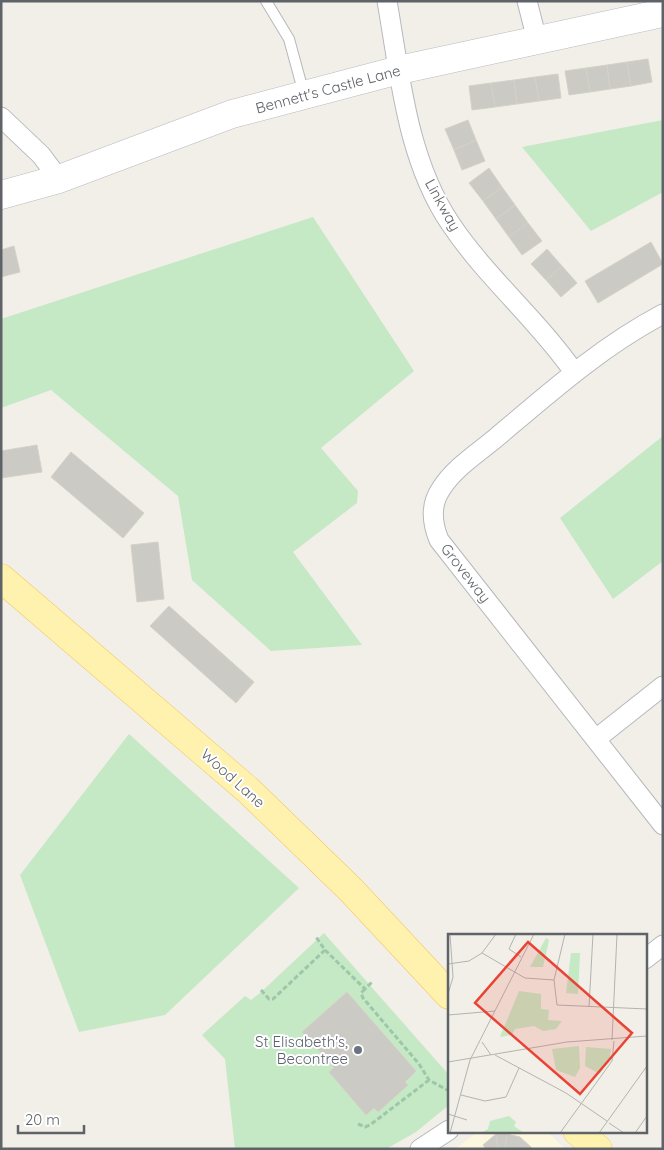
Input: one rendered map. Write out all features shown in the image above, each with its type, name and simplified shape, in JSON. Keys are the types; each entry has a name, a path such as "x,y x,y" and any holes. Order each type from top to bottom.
{"main road":[{"name":"Bennett's Castle Lane","path":"1,195 59,179 232,114 399,70 663,12"},
{"name":"Wood Lane","path":"1,578 249,791 351,890 448,994"},
{"path":"578,1132 598,1149"}],"street":[{"name":"Linkway","path":"387,1 410,127 424,171 449,222 490,275 560,352 574,372"},
{"path":"527,1 537,40"},
{"path":"1,117 41,155 59,179"},
{"name":"Groveway","path":"663,314 574,372 458,470 440,489 434,506 433,524 439,540 663,825"},
{"path":"596,739 663,686"},
{"path":"646,958 663,945"},
{"path":"420,1149 448,1131"}],"lane":[{"path":"266,1 289,39 304,95"}],"path":[{"path":"316,937 325,950 365,989"},
{"path":"261,990 269,999 273,999 325,950"},
{"path":"373,981 360,993 363,998 419,1064 429,1080 448,1090"},
{"path":"358,1124 365,1127 370,1125 429,1080"}],"shaded area":[{"path":"477,1132 548,1132 565,1149 456,1149"}],"green space":[{"path":"663,120 663,192 591,231 522,147"},
{"path":"313,217 414,371 321,448 358,491 357,503 293,552 362,645 271,651 192,580 178,496 51,390 1,408 1,319"},
{"path":"663,436 663,561 613,599 560,518"},
{"path":"129,734 299,888 165,1015 79,1032 20,875"},
{"path":"324,933 448,1074 448,1106 416,1132 386,1149 235,1149 225,1059 202,1035 245,996 251,1000"}],"building":[{"path":"648,59 652,82 631,86 627,62"},
{"path":"627,62 631,86 610,89 607,65"},
{"path":"607,65 610,89 590,92 586,68"},
{"path":"586,68 590,92 569,95 565,71"},
{"path":"558,74 561,98 539,101 535,77"},
{"path":"535,77 539,101 517,104 514,80"},
{"path":"514,80 517,104 495,107 491,83"},
{"path":"491,83 495,107 472,110 469,86"},
{"path":"468,120 476,140 454,150 445,129"},
{"path":"476,140 485,161 462,170 454,150"},
{"path":"489,168 502,187 483,201 469,183"},
{"path":"502,187 515,205 496,219 483,201"},
{"path":"515,205 528,223 509,237 496,219"},
{"path":"528,223 542,241 522,255 509,237"},
{"path":"651,242 663,264 598,303 585,281"},
{"path":"14,246 20,272 1,277 1,250"},
{"path":"547,249 562,266 546,280 531,264"},
{"path":"562,266 577,283 561,297 546,280"},
{"path":"37,445 42,472 1,478 1,451"},
{"path":"71,452 144,513 123,538 51,477"},
{"path":"158,542 164,599 137,602 131,545"},
{"path":"169,606 254,682 236,703 150,626"},
{"name":"St Elisabeth's, Becontree","path":"347,992 416,1071 405,1082 408,1085 378,1112 374,1108 366,1115 329,1072 334,1068 302,1032"},
{"path":"496,1134 498,1149 486,1149 483,1145"},
{"path":"496,1134 507,1134 505,1149 498,1149"},
{"path":"507,1134 520,1137 533,1149 505,1149"}],"place":[{"name":"St Elisabeth's, Becontree","path":"358,1050"}]}
